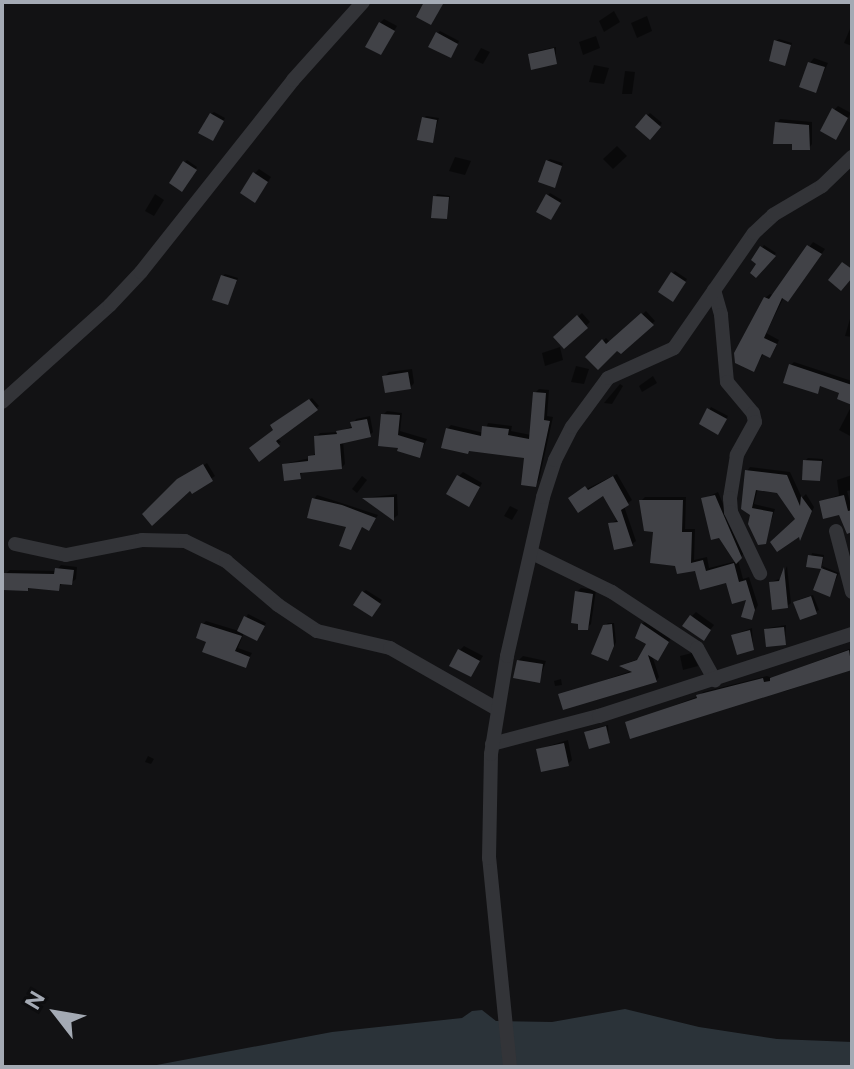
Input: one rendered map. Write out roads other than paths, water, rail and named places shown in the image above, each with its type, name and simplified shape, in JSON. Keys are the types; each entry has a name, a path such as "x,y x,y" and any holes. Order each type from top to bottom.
{"street":[{"path":"2,402 110,305 141,272 293,80 363,2"},
{"path":"510,1067 489,858 492,744 497,709 549,479 572,427 608,378 674,348 764,222 822,186 852,157"},
{"path":"714,290 721,315 727,382 753,413 755,422 737,455 730,498 731,512 760,573"},
{"path":"836,531 852,592"},
{"path":"15,544 66,555 142,540 185,541 226,561 278,605 317,631 390,648 497,709"},
{"path":"532,553 612,592 697,648 715,680"},
{"path":"492,744 576,723 852,634"}]}
